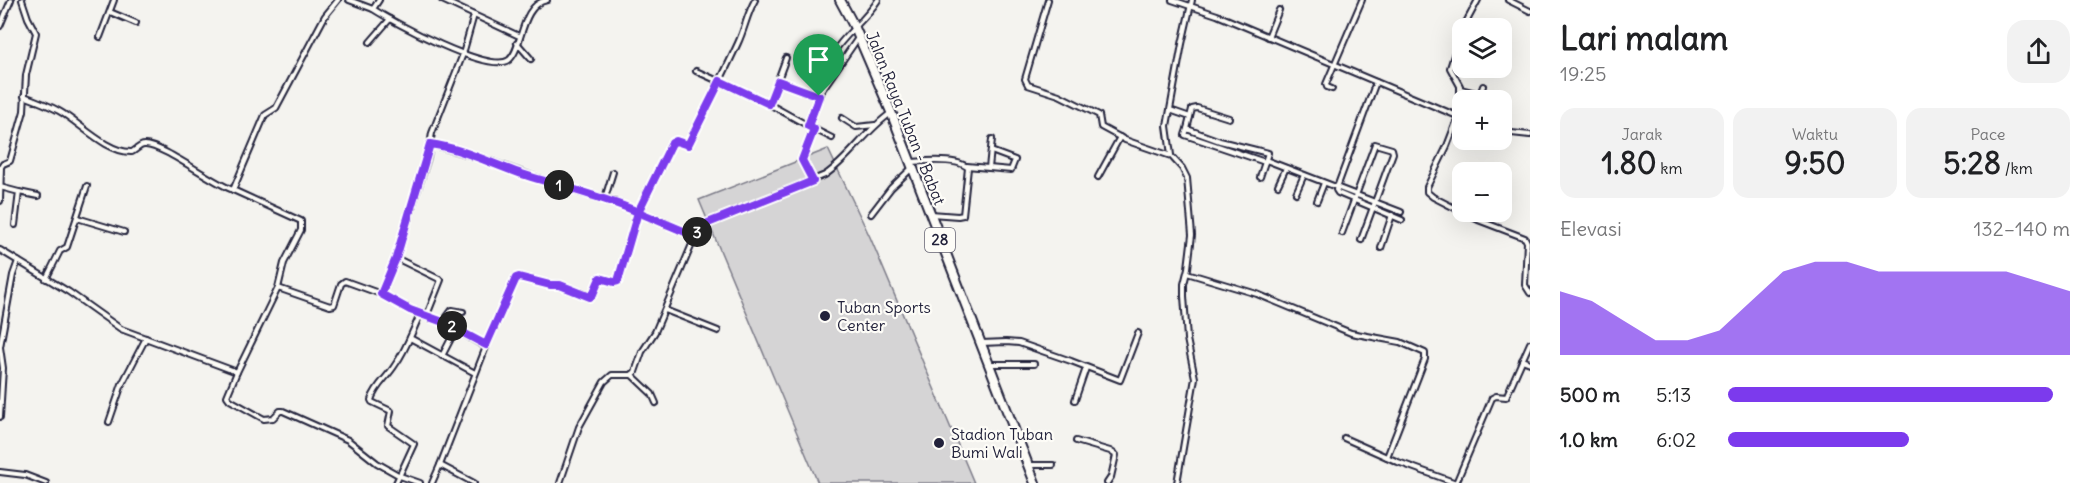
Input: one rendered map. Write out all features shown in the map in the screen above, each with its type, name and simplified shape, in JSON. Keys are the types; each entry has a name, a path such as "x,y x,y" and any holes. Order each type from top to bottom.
{"highway":[{"name":"Jalan Raya Tuban - Babat","path":"840,0 855,28 891,112 1035,483"}],"street":[{"path":"0,26 11,0"},
{"path":"0,201 1,165 12,159 24,111 26,75 36,33 22,0"},
{"path":"100,37 114,0"},
{"path":"233,190 265,115 276,108 325,16 338,0"},
{"path":"349,0 373,9 420,36 463,54 501,63 509,59 535,6 547,0"},
{"path":"373,9 379,0"},
{"path":"442,0 519,36"},
{"path":"432,483 486,345 516,278 550,285 558,284 590,297 600,278 618,281 638,212 672,143 676,141 688,145 745,28 747,15 755,0"},
{"path":"832,55 843,38 855,28 878,0"},
{"path":"1048,0 1025,79 1028,85 1059,95 1099,115 1100,126 1120,137 1171,156 1186,173 1192,235 1184,288 1186,326 1195,378 1177,483"},
{"path":"1172,0 1217,15 1334,66 1452,113"},
{"path":"1171,156 1167,126 1192,0"},
{"path":"1332,89 1326,84 1362,0"},
{"path":"1469,18 1478,0"},
{"path":"1508,0 1530,11"},
{"path":"1268,37 1279,10"},
{"path":"110,12 136,23"},
{"path":"381,294 396,258 432,133 463,54 474,15"},
{"path":"369,42 390,19"},
{"path":"808,126 819,96 859,37"},
{"path":"517,43 531,58"},
{"path":"769,104 786,58"},
{"path":"696,71 769,104 832,138"},
{"path":"1455,78 1461,89 1465,90"},
{"path":"778,81 819,96"},
{"path":"1376,82 1337,187 1338,193 1402,220"},
{"path":"1482,90 1483,86"},
{"path":"24,96 59,111 86,131 116,148 132,152 141,146 150,146 221,186 301,221 302,228 287,257 278,288 227,394 230,400 264,419 273,418 283,411 340,436 355,444 377,463 400,476 420,483"},
{"path":"1229,118 1197,108 1192,109 1187,129 1401,212"},
{"path":"1170,110 1190,117"},
{"path":"632,375 642,352 655,332 695,236 702,226 813,181 834,169 891,112"},
{"path":"842,118 856,128 876,125"},
{"path":"813,181 802,160 814,129"},
{"path":"1512,133 1530,135"},
{"path":"1452,136 1427,187 1427,192 1478,220 1525,238 1527,242 1525,285 1530,293"},
{"path":"1098,177 1120,137"},
{"path":"989,168 992,139"},
{"path":"1219,143 1268,153 1260,177"},
{"path":"1341,233 1375,143 1392,148 1393,153 1361,240"},
{"path":"430,144 453,149 581,193 605,198 695,236"},
{"path":"871,214 911,166 928,160 1009,170 1015,160 991,152"},
{"path":"930,214 963,215 967,166"},
{"path":"1278,185 1286,168"},
{"path":"605,198 613,172"},
{"path":"1296,193 1304,176"},
{"path":"1317,201 1324,183"},
{"path":"46,279 60,251 67,247 87,186"},
{"path":"0,187 38,196"},
{"path":"15,225 19,192"},
{"path":"1381,248 1392,215"},
{"path":"77,218 124,232"},
{"path":"0,250 69,292 121,329 237,372"},
{"path":"396,258 441,280 427,315"},
{"path":"0,417 3,380 0,347 13,275 18,261"},
{"path":"1186,273 1251,292 1351,333 1400,342 1425,353 1425,359 1387,458"},
{"path":"278,288 330,306 334,305 343,281 381,294 420,315 427,315 443,322 486,345"},
{"path":"443,322 453,310 463,312"},
{"path":"664,310 718,331"},
{"path":"396,483 414,444 388,426 392,412 371,400 376,387 394,366 420,315"},
{"path":"442,356 456,329"},
{"path":"981,343 1019,343 1120,380 1138,333"},
{"path":"109,422 122,384 146,338"},
{"path":"410,338 475,373"},
{"path":"1344,438 1387,458 1456,483 1492,398 1506,397 1530,343"},
{"path":"1522,360 1530,363"},
{"path":"989,364 1034,364"},
{"path":"1075,400 1086,368"},
{"path":"560,483 576,433 604,382 612,375 632,375 652,394 656,403"},
{"path":"1076,441 1110,450 1116,454 1111,477 1107,483"},
{"path":"440,465 474,483"},
{"path":"1028,465 1053,465"},
{"path":"0,472 26,475 46,483"}],"shaded area":[{"name":"Tuban Sports Center","path":"828,149 870,237 974,483 818,483 699,200"}],"place":[{"name":"Tuban Sports Center","path":"825,316"},
{"name":"Stadion Tuban Bumi Wali","path":"939,443"}],"route":[{"path":"819,96 778,81 769,104 720,81 688,145 676,141 672,143 638,212 605,198 581,193 453,149 430,144 428,158 396,258 381,294 420,315 443,322 486,345 516,278 550,285 558,284 590,297 600,278 618,281 638,212 695,236 698,230 708,223 813,181 802,160 814,129 808,126 819,96"}]}
